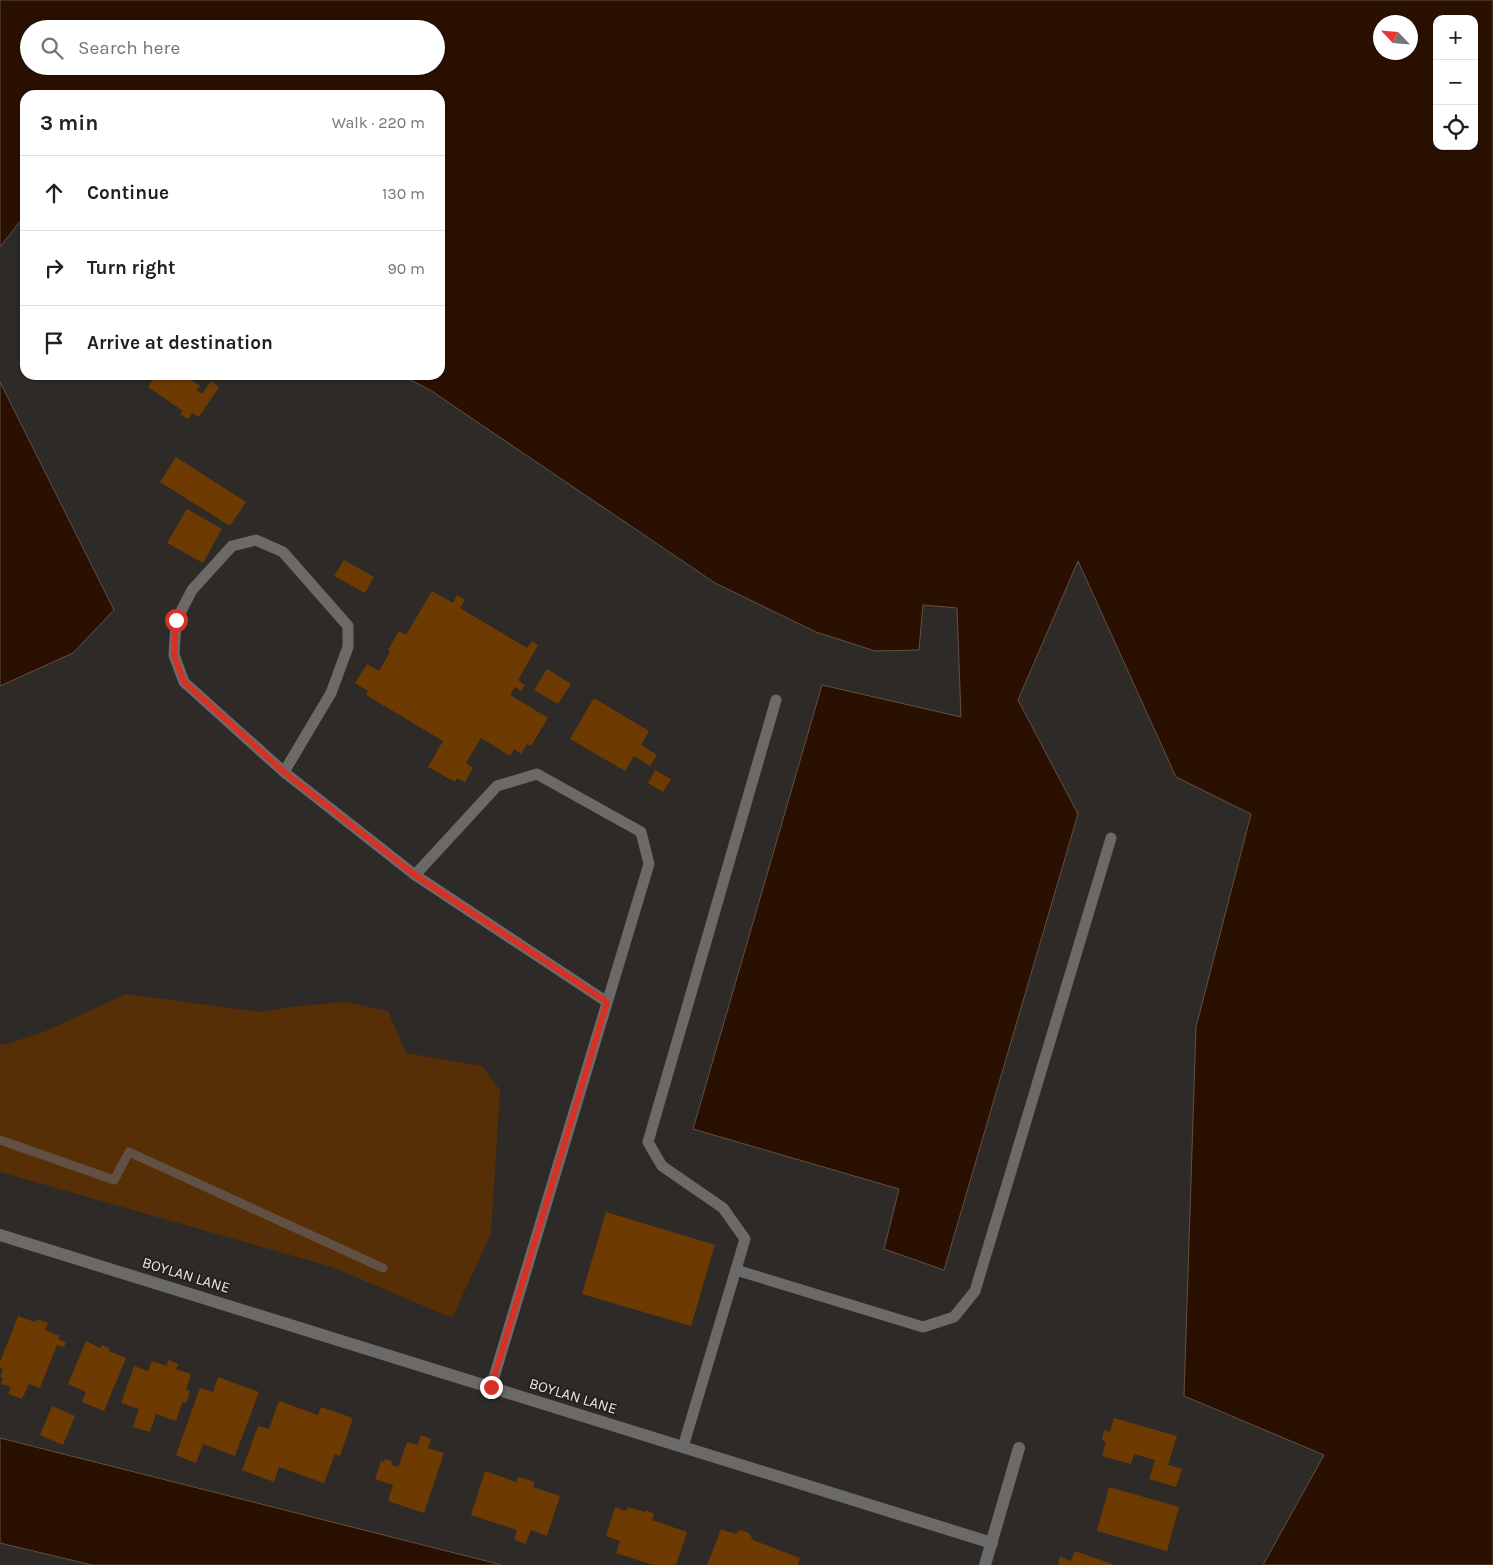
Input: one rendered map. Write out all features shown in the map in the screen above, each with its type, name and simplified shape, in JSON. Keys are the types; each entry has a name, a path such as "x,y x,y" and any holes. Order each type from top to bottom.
{"street":[{"name":"BOYLAN LANE","path":"0,1235 992,1543"},
{"path":"985,1565 1019,1448"}],"lane":[{"path":"284,772 331,693 348,647 348,626 283,552 256,540 232,546 192,590 176,620 174,655 184,682 284,772 415,875 607,1002"},
{"path":"683,1447 745,1239 723,1208 662,1166 648,1142 776,700"},
{"path":"415,875 497,786 537,774 641,832 648,864 491,1387"},
{"path":"736,1270 923,1327 954,1317 975,1291 1111,838"}],"shaded area":[{"path":"0,0 1493,0 1493,1565 1263,1565 1324,1455 1184,1396 1196,1027 1251,814 1176,777 1078,561 1018,700 1078,814 944,1270 884,1249 899,1189 693,1129 822,685 961,717 957,608 923,605 919,650 875,651 816,632 715,583 430,390 411,380 445,380 445,90 20,90 20,221 0,247"},
{"path":"0,382 114,610 73,653 0,686"},
{"path":"126,994 259,1012 346,1002 388,1011 406,1053 482,1066 500,1090 491,1234 452,1318 332,1267 0,1172 0,1043 4,1045 46,1031"},
{"path":"0,1438 502,1565 92,1565 0,1543"}],"building":[{"path":"153,380 191,380 200,386 196,390 202,394 211,381 219,387 199,417 192,413 188,419 180,414 183,411 148,387"},
{"path":"176,457 246,502 230,526 160,482"},
{"path":"187,509 222,529 203,563 167,543"},
{"path":"344,560 374,577 365,593 334,576"},
{"path":"432,591 453,603 457,595 465,600 460,608 527,648 532,641 538,645 518,680 525,685 521,691 515,687 510,695 548,718 531,746 527,744 521,754 514,749 510,756 481,738 466,763 473,768 465,782 457,778 455,782 428,767 443,741 366,695 368,691 355,683 367,664 379,671 399,631 406,635"},
{"path":"547,669 571,684 558,704 534,690"},
{"path":"594,698 649,731 641,745 657,755 650,766 634,756 625,771 570,739"},
{"path":"655,770 671,779 663,792 648,783"},
{"path":"606,1212 715,1245 691,1326 582,1294"},
{"path":"18,1316 35,1322 36,1319 48,1323 45,1330 60,1336 58,1339 66,1342 64,1347 57,1345 40,1388 29,1384 22,1399 8,1394 11,1387 1,1384 3,1378 0,1377 3,1369 0,1368 0,1362"},
{"path":"86,1341 100,1348 102,1345 110,1349 109,1351 126,1358 104,1411 82,1402 86,1392 68,1384"},
{"path":"168,1360 179,1364 176,1369 191,1374 186,1390 190,1391 186,1403 183,1401 176,1421 156,1414 150,1432 133,1427 139,1409 121,1403 134,1366 148,1371 152,1361 167,1366"},
{"path":"218,1377 259,1392 235,1456 203,1444 196,1463 176,1455 200,1388 213,1392"},
{"path":"279,1401 318,1415 321,1407 353,1418 340,1456 335,1454 324,1483 279,1467 274,1482 242,1470 258,1426 269,1429"},
{"path":"52,1406 75,1416 63,1445 40,1435"},
{"path":"1114,1418 1177,1436 1168,1465 1182,1469 1176,1487 1149,1479 1155,1460 1134,1454 1131,1464 1102,1456 1106,1442 1102,1440 1104,1430 1110,1432"},
{"path":"421,1435 431,1439 428,1448 444,1453 424,1513 388,1501 393,1485 375,1479 381,1461 384,1462 385,1459 392,1461 391,1465 398,1467 407,1442 418,1445"},
{"path":"485,1471 516,1482 518,1477 535,1482 533,1487 560,1496 547,1536 531,1530 526,1544 514,1540 517,1530 471,1515"},
{"path":"1109,1487 1179,1507 1167,1551 1097,1531"},
{"path":"615,1507 626,1511 628,1507 645,1512 646,1510 654,1514 652,1520 687,1532 676,1565 653,1565 616,1553 620,1541 606,1536"},
{"path":"721,1529 735,1534 740,1530 749,1533 753,1540 800,1558 798,1565 707,1565"},
{"path":"1075,1551 1115,1565 1058,1565 1060,1557 1071,1561"}],"waterway":[{"path":"0,1140 114,1180 129,1152 383,1268"}],"route":[{"path":"176,620 174,655 184,682 284,772 415,875 607,1002 491,1387"}]}
